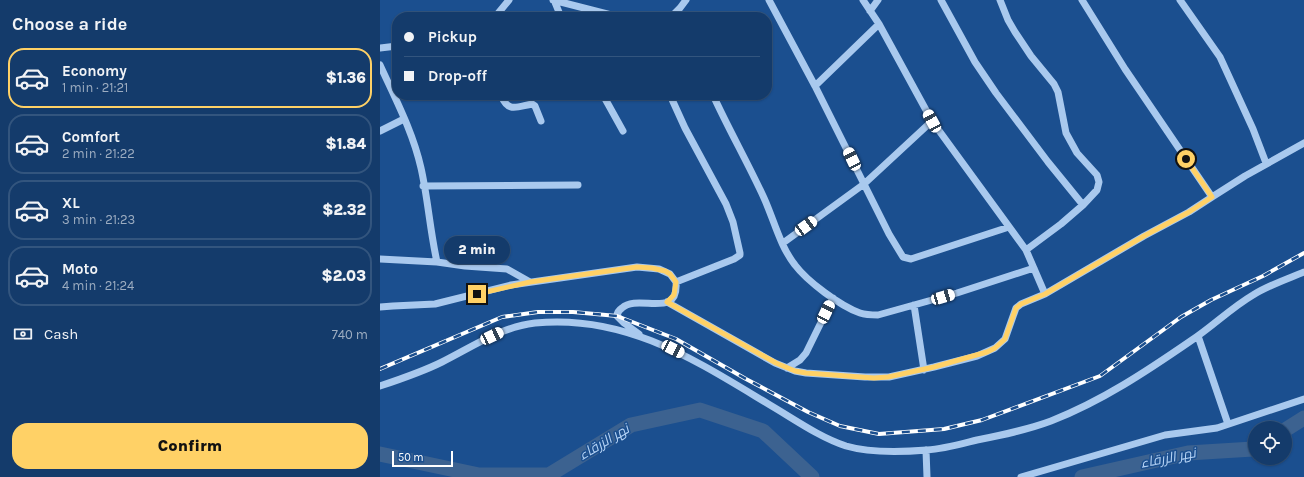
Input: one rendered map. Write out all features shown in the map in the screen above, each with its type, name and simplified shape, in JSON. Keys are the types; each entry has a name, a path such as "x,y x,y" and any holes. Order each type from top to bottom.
{"street":[{"path":"499,12 509,0"},
{"path":"554,0 598,12"},
{"path":"554,0 559,12"},
{"path":"677,12 686,0"},
{"path":"769,0 815,86 889,234 903,257 917,257 1010,227"},
{"path":"863,0 879,24 932,121 1026,250 1045,294"},
{"path":"870,11 878,0"},
{"path":"941,0 975,62 996,93 1048,162 1083,204"},
{"path":"1000,0 1008,20 1015,32 1031,56 1054,84 1058,92 1064,128 1072,145 1082,160 1098,178 1099,182 1097,190 1083,204 1061,224 1026,250"},
{"path":"1082,0 1125,69 1212,197"},
{"path":"1180,0 1220,57 1253,129 1266,163"},
{"path":"815,86 879,24"},
{"path":"380,48 392,47"},
{"path":"380,65 392,92"},
{"path":"396,100 417,152 438,262"},
{"path":"504,100 506,105 510,107 532,104 535,106 541,121"},
{"path":"606,100 623,131"},
{"path":"672,100 685,128 728,208 740,250 740,255 734,259 676,282"},
{"path":"716,100 765,199 790,258 799,270 833,298 852,309 865,315 883,314 957,293 1034,268"},
{"path":"380,131 404,119"},
{"path":"783,243 864,184 932,121"},
{"path":"667,302 787,368 806,373 874,378 888,377 924,370 977,356 995,348 1005,339 1018,306 1045,294 1144,236 1189,212 1266,163 1304,142"},
{"path":"423,186 578,185"},
{"path":"380,259 438,262 507,269 530,282"},
{"path":"380,307 442,303 530,282 637,267 652,268 665,271 670,274 676,282 674,295 667,302 662,304 630,303 625,305 617,313 618,318 644,338"},
{"path":"380,386 433,367 500,332 526,324 588,323 608,327 665,345 794,419 844,445 871,450 926,450 990,438 1039,425 1061,417 1117,389 1198,336 1252,295 1304,272"},
{"path":"787,368 800,360 806,353 833,298"},
{"path":"914,305 924,370"},
{"path":"1198,336 1228,424"},
{"path":"1021,477 1165,434 1210,429 1304,399"},
{"path":"926,450 927,477"}],"waterway":[{"name":"نهر الزرقاء","path":"380,454 479,475 549,475 631,425 700,410 763,431 812,477"},
{"name":"نهر الزرقاء","path":"1292,426 1304,418"},
{"name":"نهر الزرقاء","path":"1082,477 1188,453 1248,449"}],"railway":[{"path":"380,369 502,317 538,312 573,312 617,316 676,339 808,412 840,426 879,434 944,429 982,420 1100,376 1181,317 1211,300 1263,276 1304,253"}],"route":[{"path":"477,294 511,285 637,267 659,269 670,274 677,286 672,299 667,302 776,363 795,371 806,373 874,378 888,377 977,356 995,348 1005,339 1018,306 1045,294 1163,225 1189,212 1212,197 1186,159"}]}
